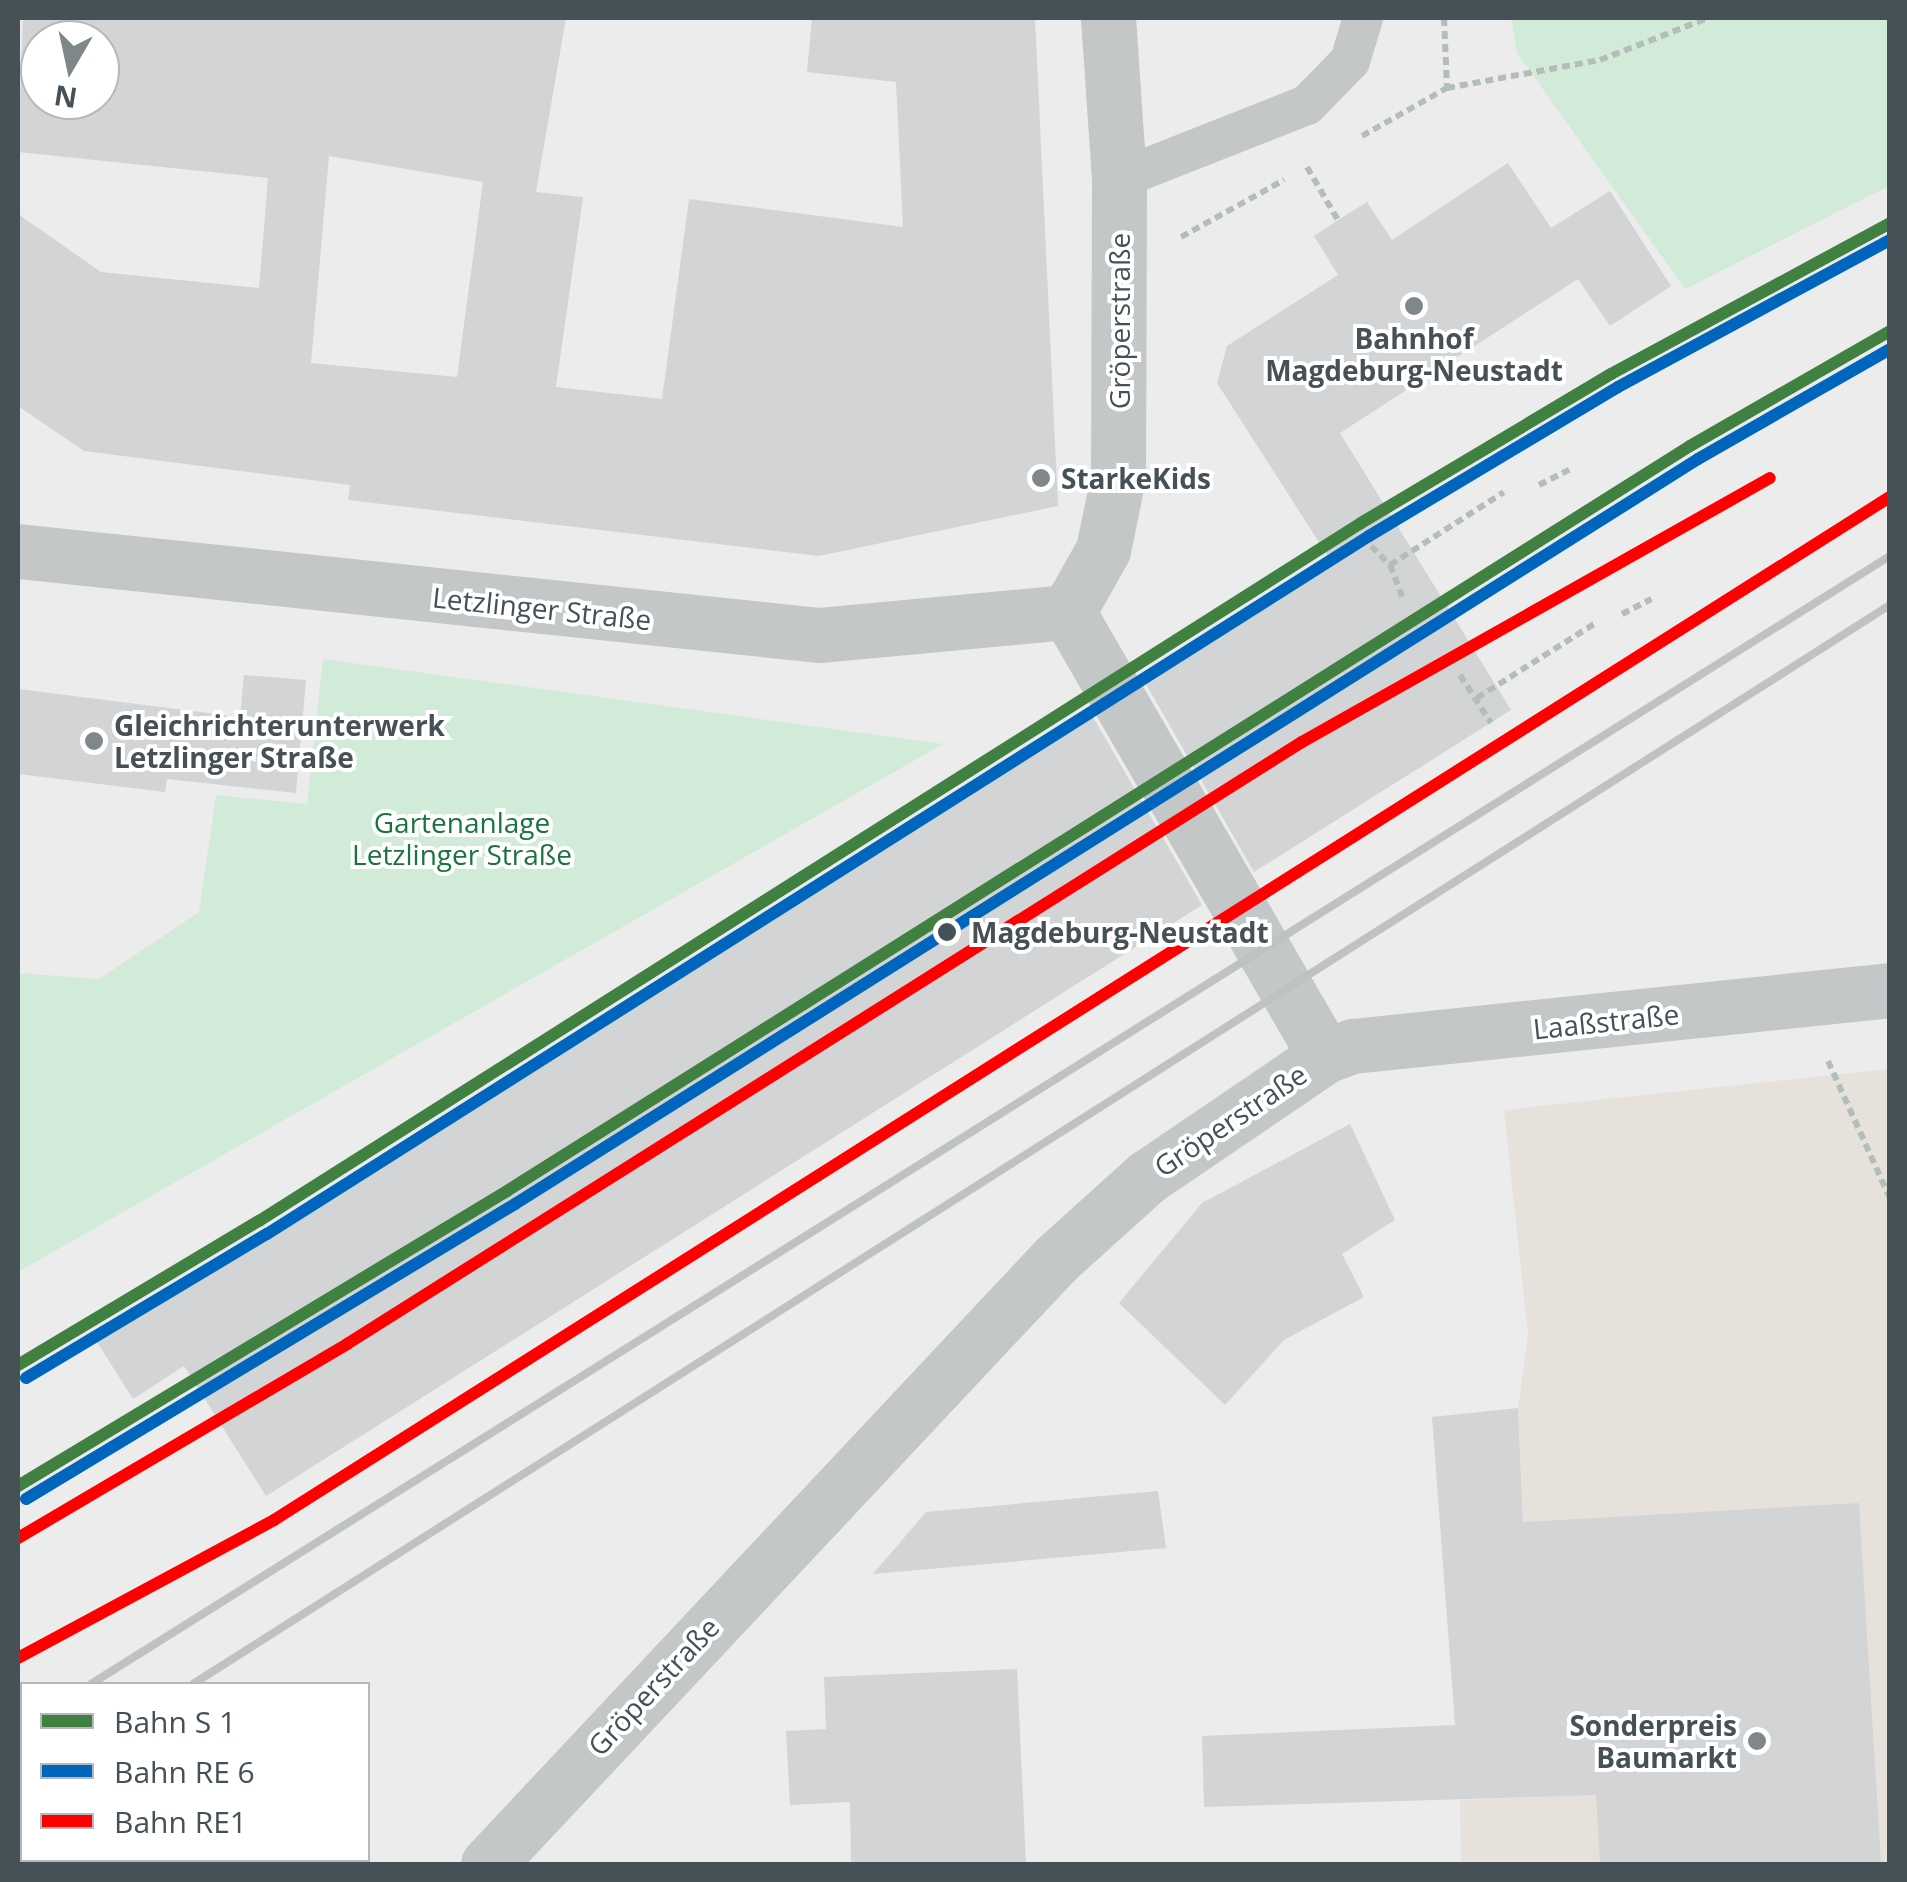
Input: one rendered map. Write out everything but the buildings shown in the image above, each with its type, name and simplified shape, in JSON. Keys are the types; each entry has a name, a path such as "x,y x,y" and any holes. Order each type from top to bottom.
{"street":[{"name":"Gröperstraße","path":"488,1864 1055,1260 1147,1176 1324,1056 1068,612 1103,550 1118,477 1120,179 1108,18"},
{"name":"Letzlinger Straße","path":"18,551 819,635 1068,612"},
{"name":"Laaßstraße","path":"1324,1056 1353,1046 1890,990"}],"lane":[{"path":"1120,179 1307,105 1350,61 1363,18"}],"path":[{"path":"1444,18 1447,88"},
{"path":"1352,141 1447,88 1600,60 1708,18"},
{"path":"1321,159 1305,168 1338,220"},
{"path":"1539,485 1569,470"},
{"path":"1390,566 1504,492"},
{"path":"1371,546 1390,566 1402,597"},
{"path":"1622,614 1650,600"},
{"path":"1477,698 1597,622"},
{"path":"1460,675 1491,723"},
{"path":"1825,1055 1890,1198"}],"shaded area":[{"path":"1889,1069 1889,1864 1461,1864 1460,1800 1536,1797 1518,1408 1528,1335 1504,1110"}],"green space":[{"path":"1511,18 1889,18 1889,186 1685,289 1517,53"},
{"name":"Gartenanlage Letzlinger Straße","path":"323,659 943,744 18,1272 18,973 99,979 199,912 216,795 307,804"}],"railway":[{"path":"94,1682 1890,556"},
{"path":"196,1682 1890,605"}],"transit line":[{"path":"18,1365 259,1221 1361,523 1611,374 1890,223"},
{"path":"26,1378 267,1234 1369,536 1618,387 1890,240"},
{"path":"18,1486 507,1191 1690,446 1890,331"},
{"path":"26,1499 515,1204 1698,459 1890,349"}],"rail line":[{"name":"RE1","path":"18,1538 347,1344 1302,742 1770,478"},
{"name":"RE1","path":"18,1658 274,1520 1890,497"}],"place":[{"name":"Bahnhof Magdeburg-Neustadt","path":"1414,306"},
{"name":"StarkeKids","path":"1041,478"},
{"name":"Gleichrichterunterwerk Letzlinger Straße","path":"94,741"},
{"name":"Magdeburg-Neustadt","path":"947,932"},
{"name":"Sonderpreis Baumarkt","path":"1757,1741"}]}
